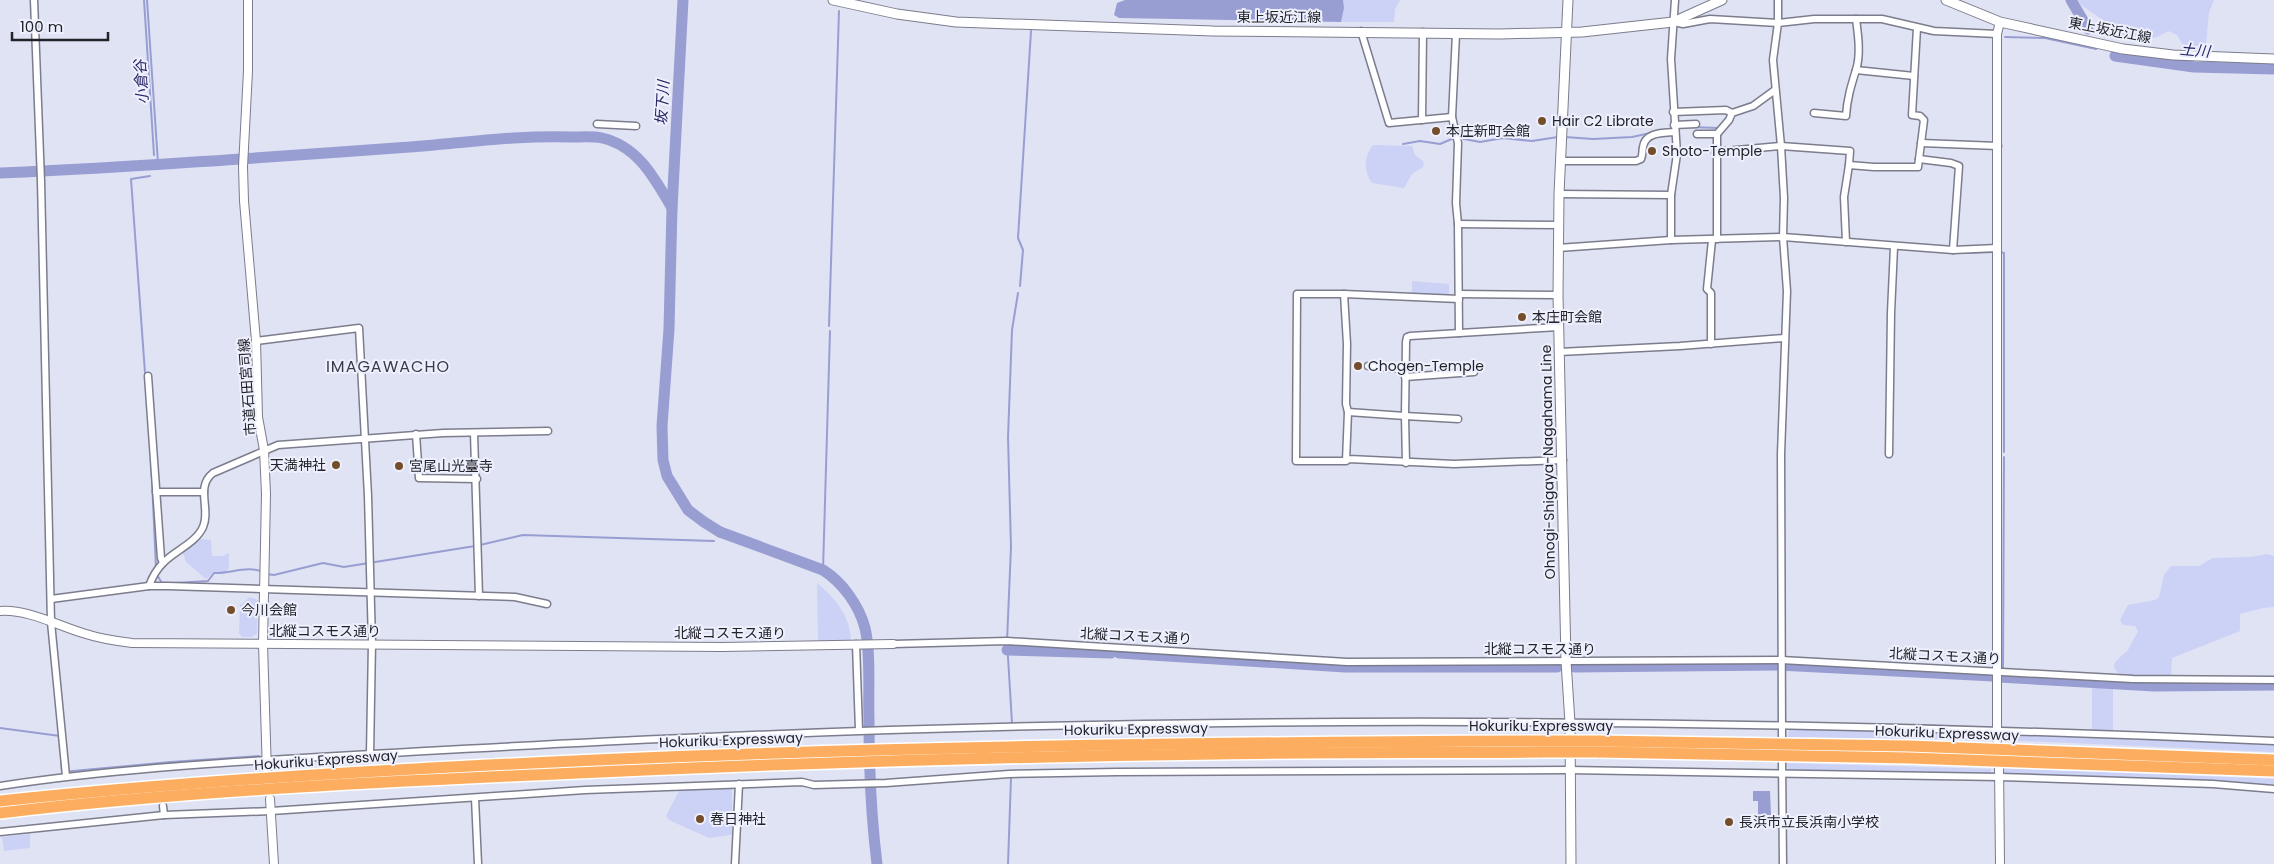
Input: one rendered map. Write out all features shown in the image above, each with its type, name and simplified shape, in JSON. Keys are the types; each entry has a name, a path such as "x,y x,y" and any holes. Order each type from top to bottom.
{"highway":[{"name":"Hokuriku Expressway","path":"0,801 86,792 350,773 512,764 916,754 1219,754 1542,747 1928,747 2274,760"},
{"name":"Hokuriku Expressway","path":"1599,747 2274,771"},
{"name":"Hokuriku Expressway","path":"0,813 189,795 837,757"}],"main road":[{"name":"東上坂近江線","path":"833,0 897,14 956,22 1213,31 1361,31 1456,34 1568,32 1631,28 1673,22 1722,0"},
{"name":"Ohnogi-Shigaya-Nagahama Line","path":"1568,0 1559,194 1558,296 1566,661 1570,723 1571,864"},
{"name":"東上坂近江線","path":"1946,0 2000,22 2136,51 2274,59"}],"street":[{"path":"34,0 41,177 50,599 66,776"},
{"name":"市道石田宮司線","path":"248,0 248,63 243,164 244,201 256,341 258,417 264,450 266,494 263,644 267,773"},
{"path":"1671,240 1671,195 1677,154 1671,58 1675,0"},
{"path":"1778,0 1778,23 1773,60 1783,146 1783,237 1787,291 1781,464 1782,737"},
{"path":"1705,8 1710,19"},
{"path":"1673,22 1683,24 1710,19 1778,23 1814,19 1856,18 1894,20 1917,28 1934,31 1997,34"},
{"path":"1814,114 1846,116 1849,87 1856,70 1858,31 1856,18"},
{"path":"1996,740 1997,34 2000,22"},
{"path":"1849,165 1918,167 1924,120 1920,116 1912,115 1917,28"},
{"path":"1361,31 1389,123 1452,116"},
{"path":"1422,120 1423,32"},
{"path":"1456,34 1452,116 1458,143 1456,203 1458,224 1459,333"},
{"path":"1856,70 1914,76"},
{"path":"1673,112 1730,112 1753,106 1775,90"},
{"path":"1711,344 1711,293 1707,289 1714,239 1716,134 1729,120 1730,112"},
{"path":"596,124 636,126"},
{"path":"1561,161 1636,161 1641,159 1643,155 1643,145 1646,138 1675,128 1696,124"},
{"path":"1697,134 1716,134"},
{"path":"1921,142 1998,146"},
{"path":"1715,152 1783,146 1850,151 1844,197 1846,240"},
{"path":"1919,160 1951,163 1959,166 1953,250"},
{"path":"1559,194 1671,195"},
{"path":"1458,224 1559,225"},
{"path":"1558,248 1671,240 1783,237 1846,240 1894,247 1997,251"},
{"path":"1889,454 1890,314 1894,247"},
{"path":"1558,296 1459,297 1297,294 1296,461 1346,461 1349,459 1454,464 1563,460"},
{"path":"1344,294 1347,344 1346,404 1348,412 1346,461"},
{"path":"1406,463 1404,369 1407,337 1559,327"},
{"path":"256,341 359,328 372,643 370,754"},
{"path":"1559,352 1784,338"},
{"path":"1368,366 1404,369"},
{"path":"1404,377 1474,372"},
{"path":"148,376 161,558 163,563"},
{"path":"1348,412 1458,419"},
{"path":"149,586 163,563 202,529 205,520 204,492 206,481 213,473 264,450 278,445 364,440 416,434 548,431"},
{"path":"474,432 477,480 479,596"},
{"path":"416,434 418,478 477,480"},
{"path":"156,492 204,492"},
{"path":"50,599 149,586 515,597 547,604"},
{"name":"北縦コスモス通り","path":"0,611 14,610 104,639 126,642 744,647 1007,641 1347,662 1566,661 1781,664 2007,671 2133,679 2274,680"},
{"path":"858,644 860,730"},
{"path":"0,786 66,776 266,760 860,730 1361,722 1570,723 1997,731 2274,741"},
{"path":"1782,761 1783,864"},
{"path":"2000,765 2000,864"},
{"path":"158,768 160,777"},
{"path":"0,832 164,815 271,811 585,790 802,782 814,785 886,783 1009,774 1570,770 2000,777 2213,784 2274,789"},
{"path":"735,864 739,784"},
{"path":"475,798 478,864"},
{"path":"270,799 274,864"},
{"path":"163,806 164,815"}],"shaded area":[{"path":"1125,0 1343,0 1344,8 1341,22 1119,18 1114,15 1117,3"},
{"path":"1343,0 1400,0 1395,9 1394,22 1341,22 1344,8"},
{"path":"2078,0 2214,0 2209,12 2206,45 2185,48 2177,35 2168,31 2154,38 2141,33 2127,39 2117,37 2103,20 2081,5"},
{"path":"1373,145 1412,146 1415,155 1424,162 1423,167 1412,174 1404,188 1372,183 1367,173 1366,159"},
{"path":"1412,281 1449,284 1449,296 1412,294"},
{"path":"200,539 211,540 212,556 223,556 229,553 229,568 226,572 213,573 206,579 186,562 183,553"},
{"path":"2267,554 2274,556 2274,607 2240,614 2240,631 2172,658 2171,675 2121,676 2114,668 2115,662 2128,650 2138,631 2135,626 2123,625 2120,620 2128,605 2155,600 2159,597 2164,575 2171,566 2199,566 2213,558 2251,557"},
{"path":"817,583 830,595 845,615 851,640 818,641"},
{"path":"249,597 258,600 257,633 252,637 242,637 239,633 240,605"},
{"path":"2092,685 2113,686 2113,730 2092,730"},
{"path":"1789,728 1988,733 1992,740 1788,737"},
{"path":"2005,734 2274,744 2274,752 2001,740"},
{"path":"1786,763 1991,769 1991,775 1789,771"},
{"path":"2001,768 2274,779 2274,788 2003,775"},
{"path":"732,787 732,834 730,835 709,838 669,820 666,816 680,789"},
{"path":"1753,791 1770,791 1771,815 1758,815 1758,801 1753,801"},
{"path":"30,834 30,848 4,851 2,837"}],"waterway":[{"name":"小倉谷","path":"144,0 154,155"},
{"name":"小倉谷","path":"147,0 158,163"},
{"name":"坂下川","path":"683,0 672,208 669,329 662,426 663,460 667,476 688,510 720,532"},
{"name":"土川","path":"2071,0 2088,29"},
{"path":"829,326 839,11"},
{"path":"1020,286 1023,250 1018,238 1031,31"},
{"path":"1919,31 1932,34"},
{"path":"2005,37 2045,38 2096,49"},
{"name":"土川","path":"2115,56 2194,67 2274,69"},
{"path":"1732,110 1751,103"},
{"path":"1689,127 1719,128"},
{"path":"1782,127 1784,152"},
{"path":"1565,137 1593,139 1632,137 1674,128"},
{"path":"0,173 256,158 511,138 595,137 615,142 635,156 652,175 672,208"},
{"path":"1459,138 1480,142 1503,138 1532,141 1558,137"},
{"path":"1403,144 1420,141 1440,144 1454,138"},
{"path":"1785,159 1787,207"},
{"path":"145,373 131,179 150,176"},
{"path":"1800,235 1827,237"},
{"path":"1963,253 1996,252"},
{"path":"2000,252 2004,253 2004,452"},
{"path":"1012,723 1007,641 1011,547 1008,437 1012,330 1018,293"},
{"path":"823,570 830,331"},
{"path":"2003,669 2004,457"},
{"path":"151,458 156,568"},
{"path":"720,532 823,570 837,581 859,611 865,628 868,649 870,774 877,864"},
{"path":"480,545 523,535 714,541"},
{"path":"266,574 274,575 323,563 344,567 475,546"},
{"path":"174,583 208,581 214,573 251,569 262,572"},
{"path":"157,575 162,583"},
{"path":"1007,650 1111,653"},
{"path":"1119,653 1345,667 1557,667"},
{"path":"1575,667 1778,665 1993,676"},
{"path":"1999,677 2154,686 2274,685"},
{"path":"0,728 60,736 60,738"},
{"path":"61,757 62,772 259,756"},
{"path":"1008,864 1011,778"}],"place":[{"name":"Hair C2 Librate","path":"1542,121"},
{"name":"本庄新町会館","path":"1436,131"},
{"name":"Shoto-Temple","path":"1652,151"},
{"name":"本庄町会館","path":"1522,317"},
{"name":"Chogen-Temple","path":"1358,366"},
{"name":"天満神社","path":"336,465"},
{"name":"宮尾山光臺寺","path":"399,466"},
{"name":"今川会館","path":"231,610"},
{"name":"春日神社","path":"700,819"},
{"name":"長浜市立長浜南小学校","path":"1729,822"}],"district":[{"name":"IMAGAWACHO","path":"388,366"}]}
